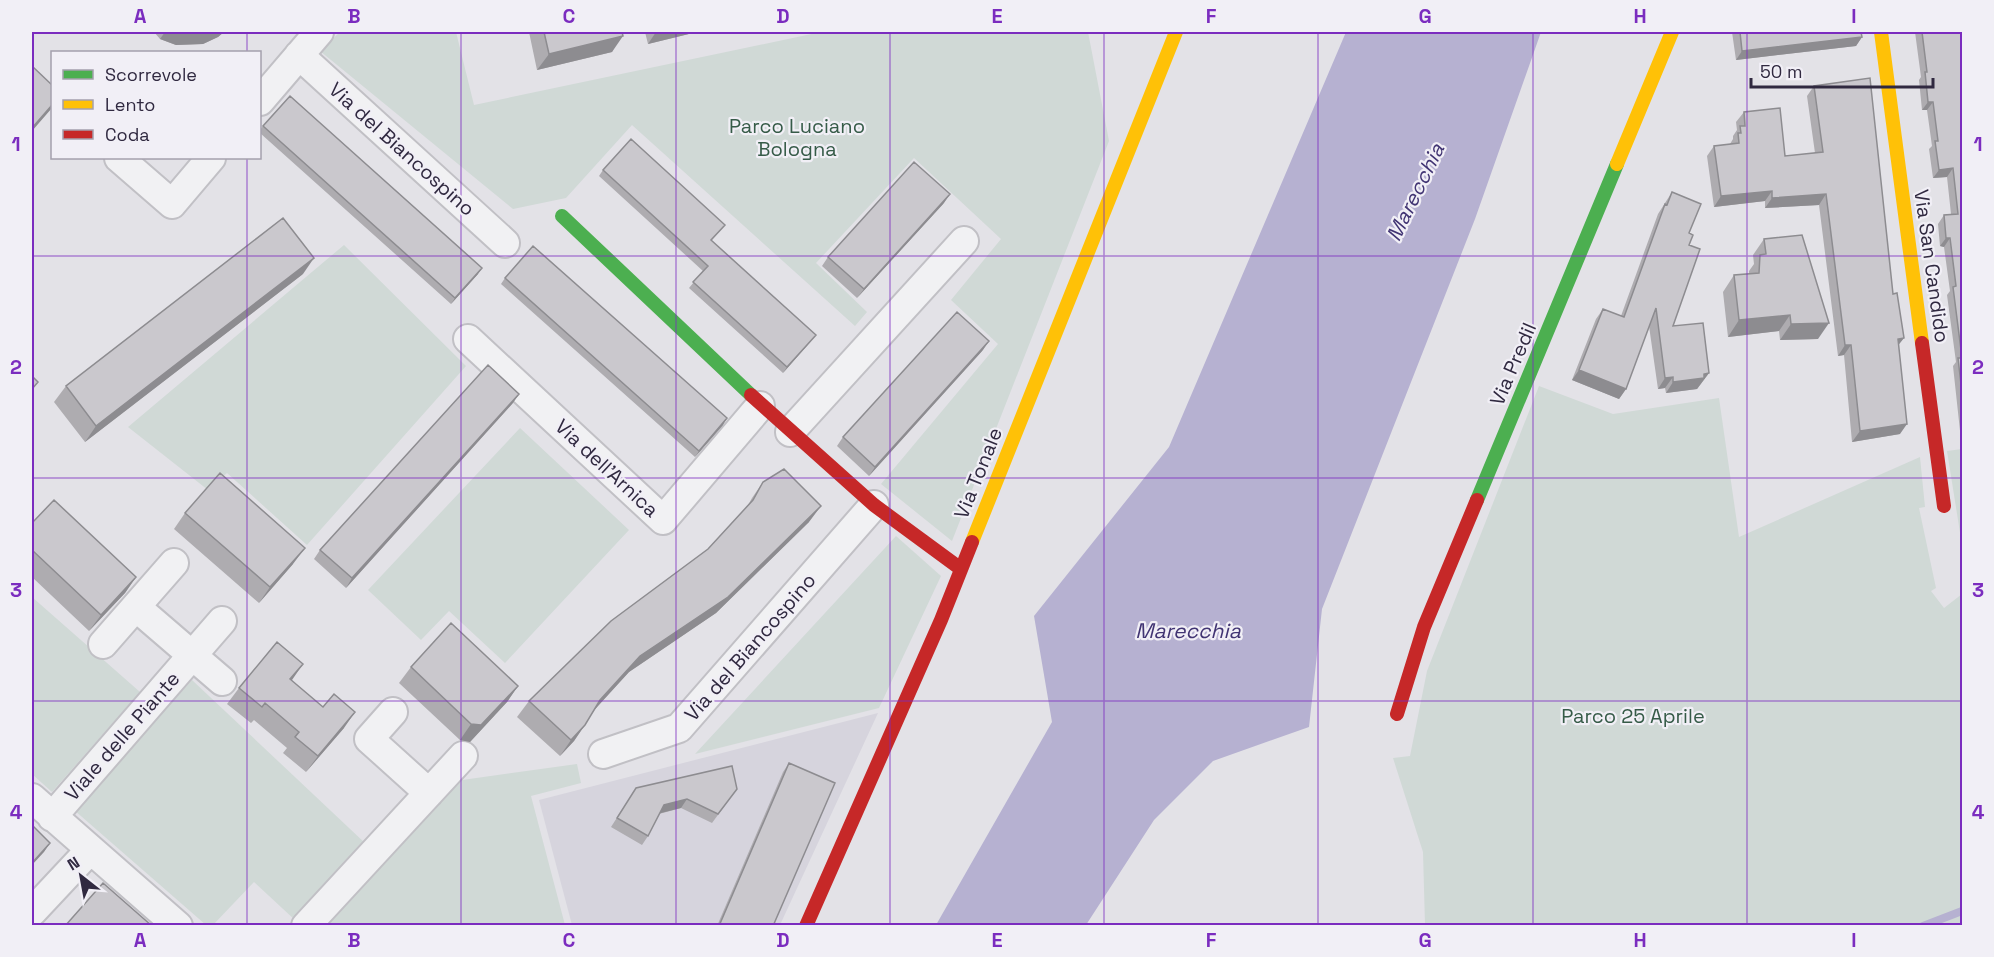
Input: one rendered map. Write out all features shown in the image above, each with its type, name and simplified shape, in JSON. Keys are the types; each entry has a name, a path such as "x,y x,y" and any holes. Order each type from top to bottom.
{"street":[{"path":"261,100 319,32"},
{"name":"Via Tonale","path":"806,926 941,620 1176,32"},
{"name":"Via Predil","path":"1397,714 1424,627 1672,32"},
{"name":"Via San Candido","path":"1881,32 1944,506"},
{"name":"Via del Biancospino","path":"299,55 506,243"},
{"path":"120,159 172,204 210,159"},
{"path":"562,216 760,406 874,505 961,568"},
{"path":"790,432 964,241"},
{"name":"Via dell'Arnica","path":"468,339 663,520 760,406"},
{"name":"Via del Biancospino","path":"603,754 679,728 874,505"},
{"path":"103,644 174,563"},
{"name":"Viale delle Piante","path":"136,607 222,681"},
{"name":"Viale delle Piante","path":"52,817 222,621"},
{"path":"393,712 369,739 429,792"},
{"path":"306,926 463,756"},
{"name":"Viale delle Piante","path":"32,798 177,926"},
{"path":"32,912 90,850"}],"shaded area":[{"path":"878,713 780,925 572,925 539,800"}],"green space":[{"name":"Parco Luciano Bologna","path":"340,32 456,32 474,105 821,32 1088,32 1109,141 952,541 881,484 998,344 951,300 1001,239 914,158 816,263 867,312 855,326 632,125 566,198 513,209 320,51"},
{"path":"344,245 466,366 307,545 227,473 208,490 128,427"},
{"name":"Parco 25 Aprile","path":"1539,386 1613,414 1719,398 1739,537 1920,457 1925,507 1919,508 1936,588 1931,591 1944,608 1962,594 1962,925 1425,925 1423,852 1393,758 1410,756 1427,671"},
{"path":"520,428 629,530 505,663 449,611 421,640 368,590"},
{"path":"1962,449 1962,545 1947,451"},
{"path":"896,536 941,576 879,708 695,754"},
{"path":"32,597 140,692 52,792 32,774"},
{"path":"192,680 366,844 296,921 254,882 213,925 206,925 74,810"},
{"path":"577,764 581,783 531,796 565,925 324,926 455,781"}],"water":[{"name":"Marecchia","path":"1346,32 1541,32 1475,219 1322,609 1309,727 1213,761 1154,820 1086,925 936,925 1052,722 1034,616 1169,447"}],"building":[{"path":"180,32 213,32 185,33"},
{"path":"544,32 622,32 623,36 549,54"},
{"path":"1740,32 1861,32 1862,37 1742,51"},
{"path":"1922,32 1962,32 1962,358 1953,287 1956,286 1950,238 1946,238 1944,215 1958,214 1953,168 1939,170 1933,102 1928,102"},
{"path":"32,66 51,84 51,106 32,128"},
{"path":"1870,78 1893,294 1897,293 1904,338 1898,339 1907,424 1860,431 1851,345 1845,345 1826,194 1772,198 1772,191 1721,196 1714,146 1739,143 1740,126 1745,126 1744,112 1780,108 1785,156 1823,152 1814,86"},
{"path":"290,96 482,268 455,298 263,126"},
{"path":"631,139 725,225 711,240 816,335 787,367 693,282 708,266 603,170"},
{"path":"914,162 950,194 864,289 828,257"},
{"path":"1672,192 1701,204 1689,233 1693,235 1689,245 1700,249 1673,326 1703,323 1709,373 1704,374 1704,378 1673,382 1673,377 1665,378 1656,308 1626,389 1579,370 1603,309 1624,317 1665,204 1667,205"},
{"path":"283,218 314,258 96,426 66,386"},
{"path":"1802,235 1829,323 1791,324 1790,315 1739,320 1734,275 1759,273 1760,255 1766,254 1764,239"},
{"path":"533,246 727,418 699,451 505,278"},
{"path":"957,312 989,341 875,467 843,437"},
{"path":"1958,358 1962,358 1962,393"},
{"path":"488,365 519,394 352,578 320,550"},
{"path":"32,376 38,382 32,389"},
{"path":"784,469 821,506 728,597 640,656 600,700 585,725 571,740 529,701 611,621 708,549 753,500 763,482"},
{"path":"220,473 305,548 270,587 185,513"},
{"path":"54,500 136,577 101,615 32,550 32,523"},
{"path":"451,623 518,686 481,725 471,724 411,667"},
{"path":"277,642 303,664 290,679 323,707 334,694 355,712 318,756 295,737 299,732 265,703 262,707 239,688"},
{"path":"789,763 835,783 773,926 719,926"},
{"path":"732,766 737,789 718,814 687,799 664,805 648,836 617,818 636,788"},
{"path":"32,825 50,843 32,863"},
{"path":"103,883 152,926 65,926"}],"waterway":[{"path":"1923,926 1962,911"}],"traffic: fast":[{"path":"1477,500 1617,164"},
{"path":"562,216 751,395"}],"traffic: slow":[{"path":"972,542 1176,32"},
{"path":"1617,164 1672,32"},
{"path":"1881,32 1922,343"}],"traffic: jam":[{"path":"1922,343 1944,506"},
{"path":"751,395 874,505 961,569"},
{"path":"1397,714 1424,627 1477,500"},
{"path":"806,926 941,620 972,542"}]}
